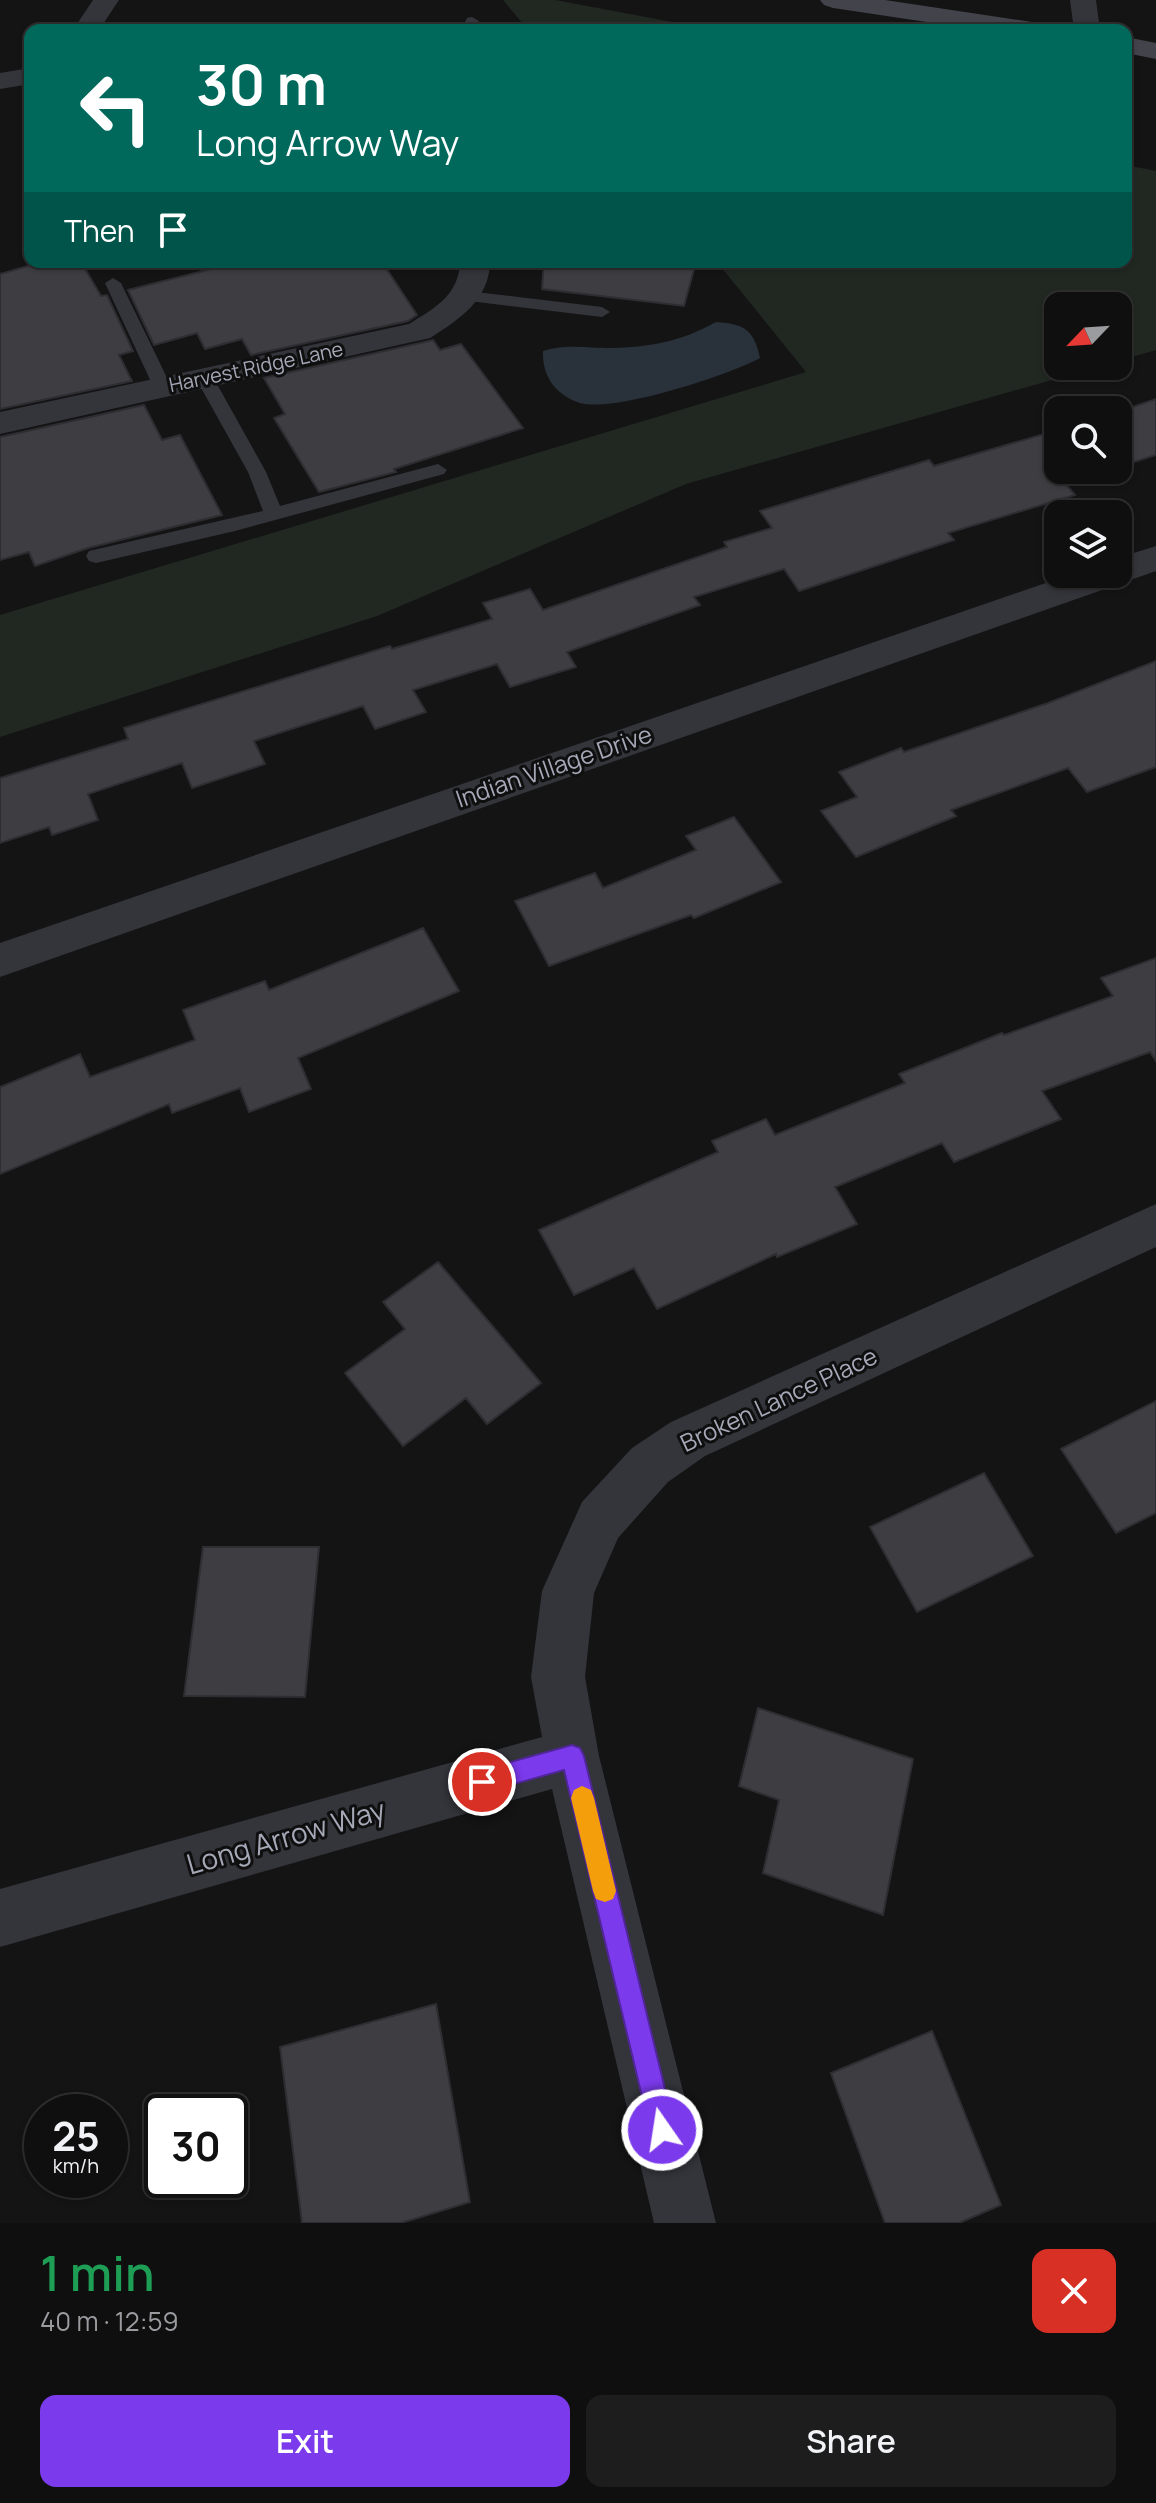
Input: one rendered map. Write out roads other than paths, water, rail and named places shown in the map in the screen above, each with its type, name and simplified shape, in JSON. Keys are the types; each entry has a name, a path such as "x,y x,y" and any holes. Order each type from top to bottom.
{"main road":[{"path":"833,0 993,24"},
{"path":"935,15 1018,2"},
{"path":"1132,46 1156,51"}],"street":[{"path":"90,24 106,0"},
{"path":"1083,0 1086,24"},
{"path":"0,81 24,77"},
{"path":"467,296 476,277 475,268"},
{"name":"Harvest Ridge Lane","path":"0,423 419,331 467,296"},
{"path":"1132,566 1156,558"},
{"name":"Indian Village Drive","path":"0,960 1069,588"},
{"name":"Broken Lance Place","path":"685,2223 572,1756 558,1677 568,1591 600,1520 650,1465 688,1439 1156,1225"},
{"name":"Long Arrow Way","path":"0,1918 572,1756"}],"lane":[{"path":"113,283 162,386"},
{"path":"467,296 602,312"},
{"path":"204,377 257,472 274,514"},
{"path":"96,556 274,514 438,470"}]}
